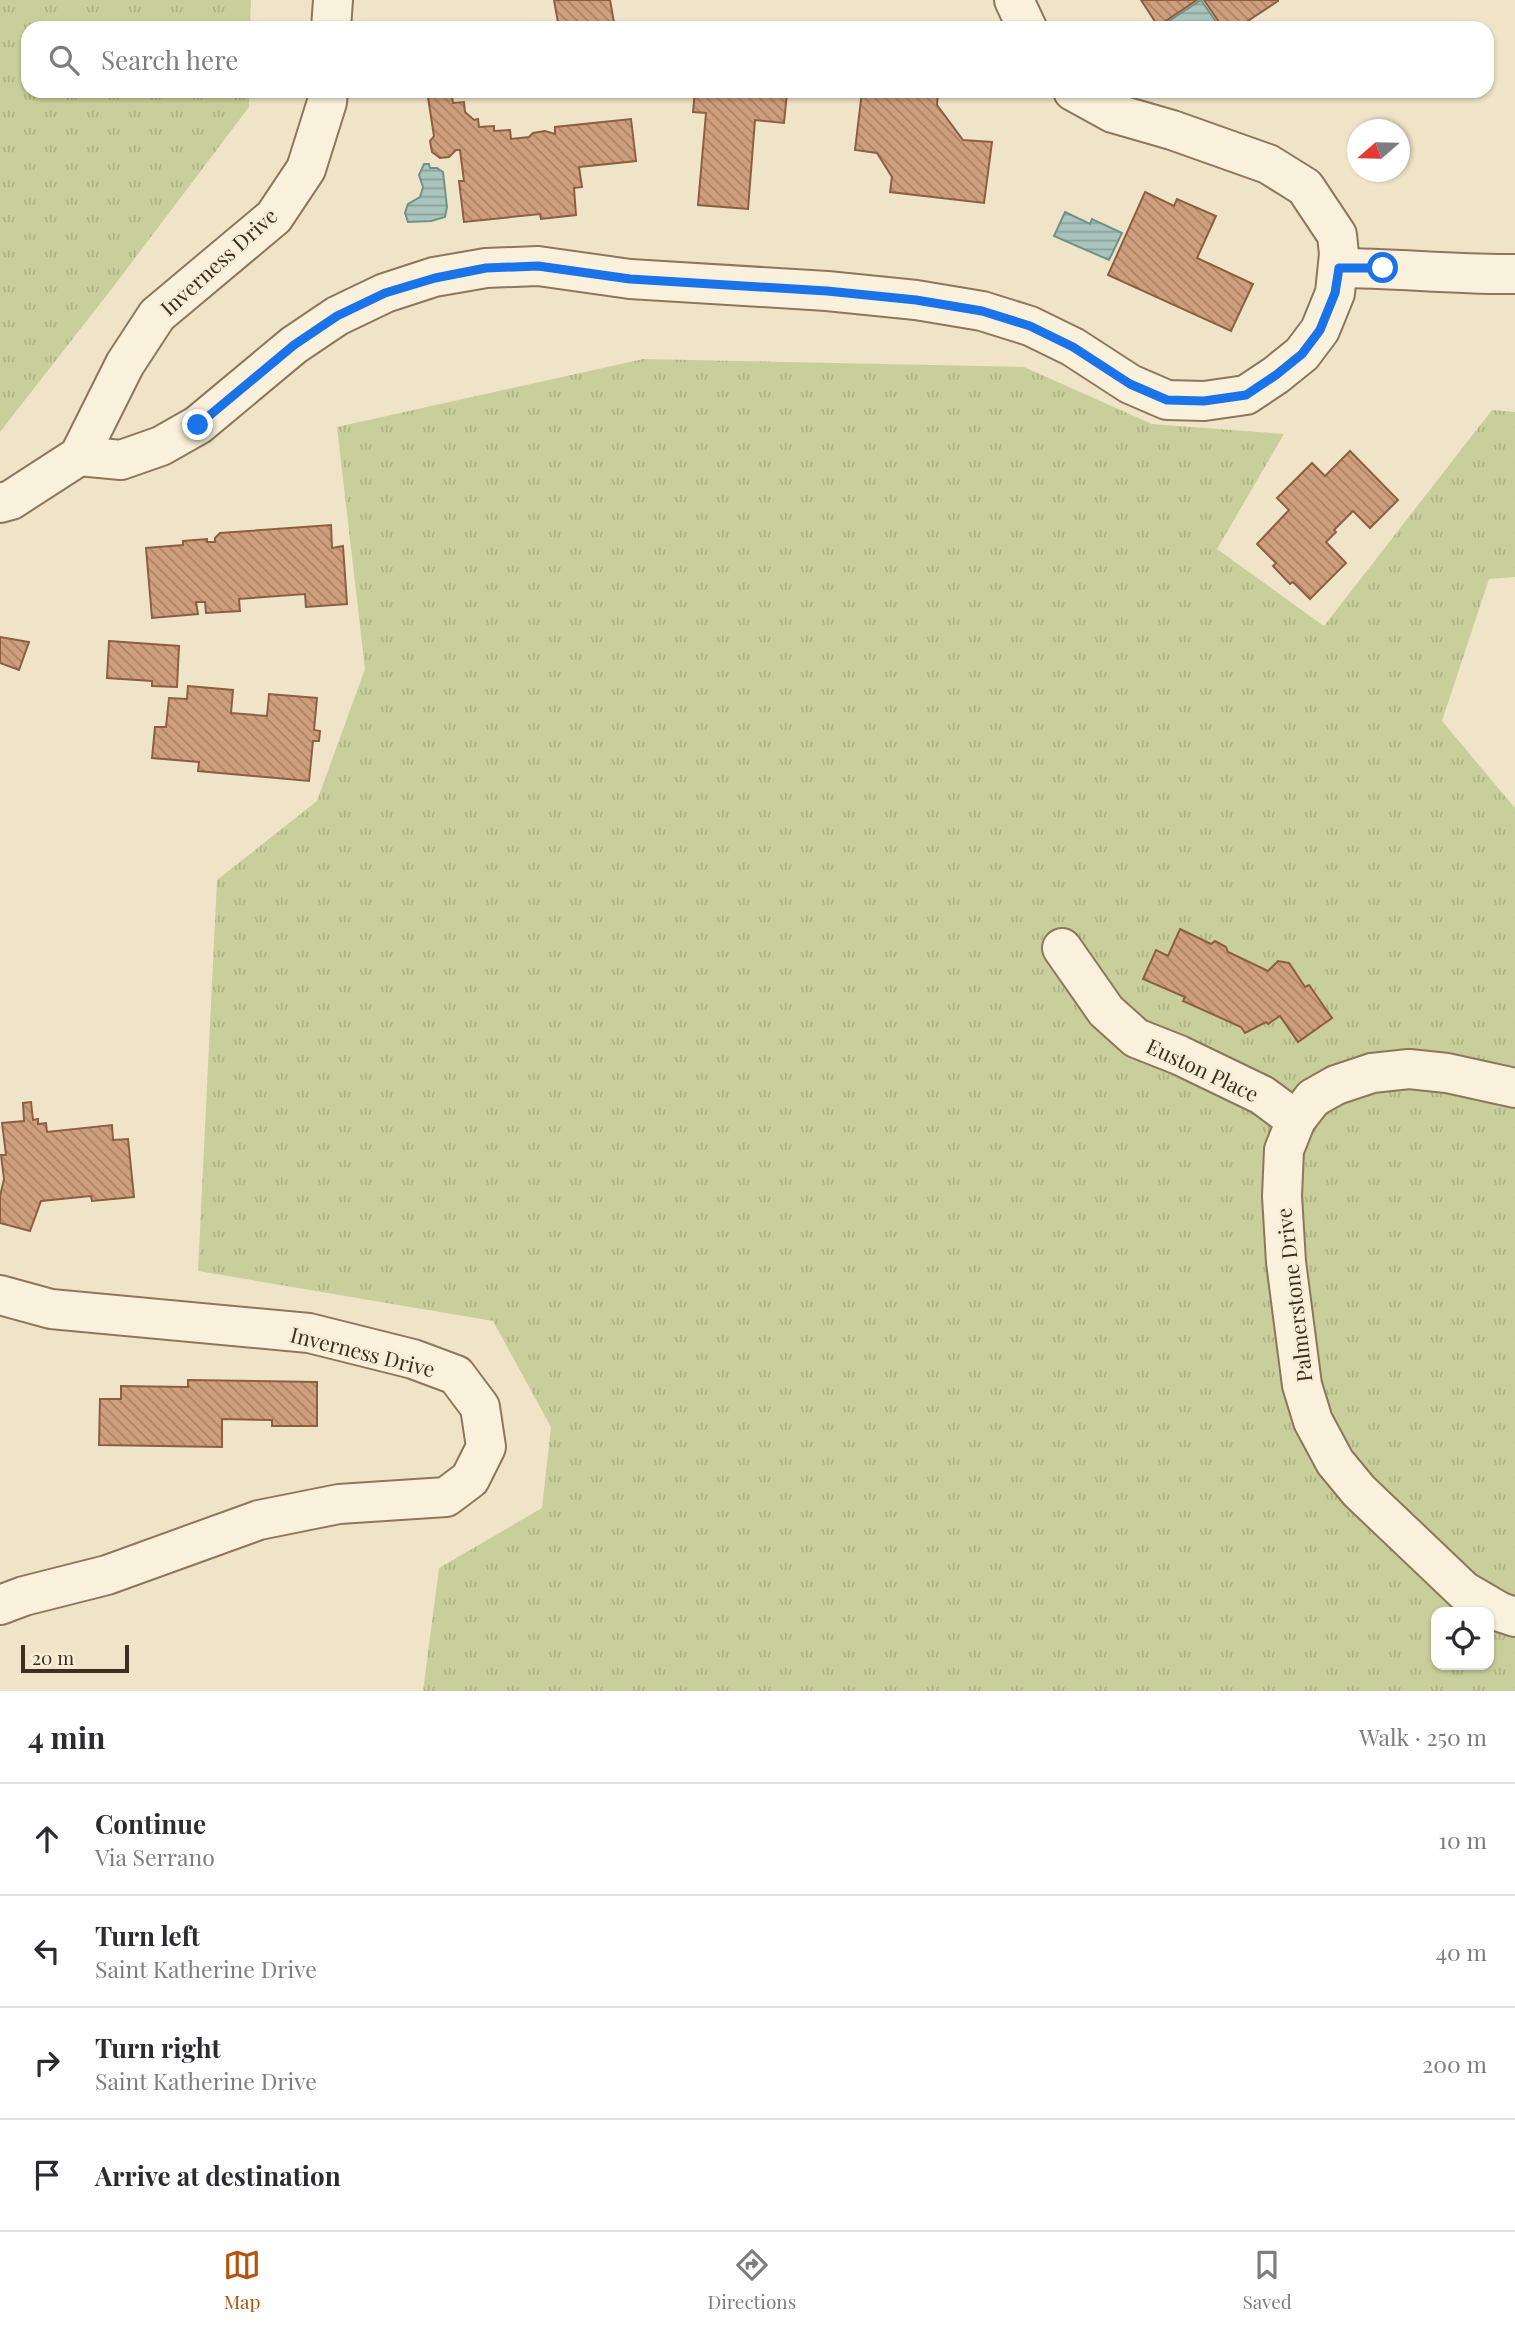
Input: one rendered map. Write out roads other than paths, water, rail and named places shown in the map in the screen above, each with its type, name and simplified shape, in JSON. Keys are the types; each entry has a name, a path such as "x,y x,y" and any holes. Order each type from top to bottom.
{"street":[{"path":"332,21 333,0"},
{"path":"1014,0 1024,21"},
{"name":"Inverness Drive","path":"79,456 125,364 157,316 274,217 306,169 327,98"},
{"path":"0,503 11,500 79,456 121,460 161,446 198,425 294,345 337,316 385,293 435,278 486,268 538,266 630,279 827,291 916,300 982,311 1030,326 1073,347 1130,384 1167,400 1204,401 1246,395 1302,354 1320,330 1335,293 1339,268 1337,235 1305,187 1268,164 1113,113 1086,98"},
{"path":"1339,268 1515,274"},
{"name":"Euston Place","path":"1062,948 1106,1011 1136,1038 1179,1055 1262,1095 1296,1120"},
{"name":"Palmerstone Drive","path":"1515,1088 1447,1073 1409,1069 1372,1073 1336,1085 1313,1098 1296,1120 1284,1150 1282,1196 1286,1262 1302,1385 1314,1421 1335,1462 1359,1491 1464,1591 1500,1612 1515,1617"},
{"name":"Inverness Drive","path":"0,1295 51,1309 309,1333 413,1359 456,1375 481,1407 486,1447 470,1479 446,1497 339,1504 259,1520 107,1575 24,1596 0,1605"}],"water":[{"path":"1201,0 1216,21 1169,21"},
{"path":"424,164 443,172 447,207 445,217 408,222 405,213 408,204 420,197 423,187 419,175"},
{"path":"1065,212 1090,224 1092,219 1122,233 1109,260 1054,236"}]}
